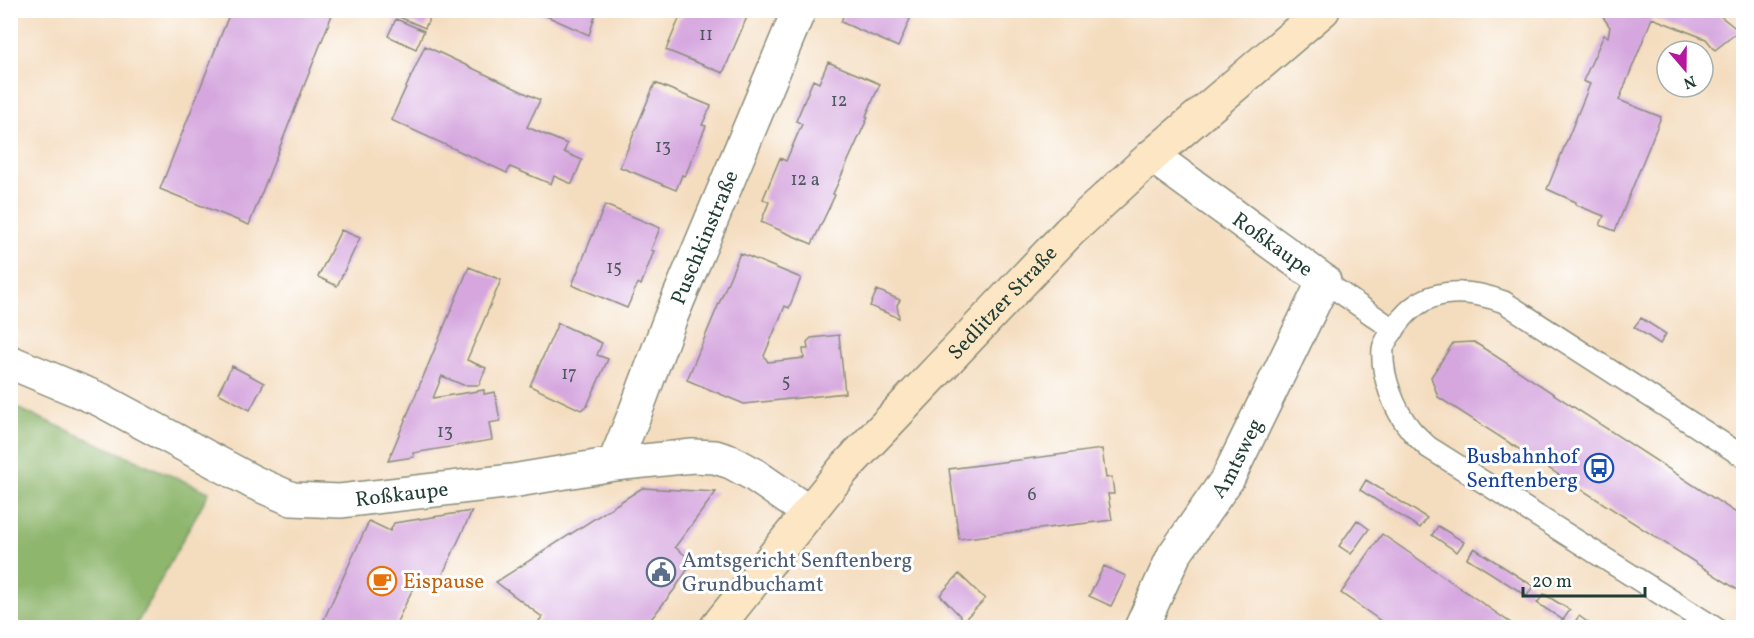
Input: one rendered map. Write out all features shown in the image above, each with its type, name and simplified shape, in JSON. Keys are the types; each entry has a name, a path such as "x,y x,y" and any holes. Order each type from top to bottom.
{"main road":[{"name":"Sedlitzer Straße","path":"716,627 843,470 1069,232 1152,156 1323,10"}],"street":[{"name":"Puschkinstraße","path":"614,464 670,319 799,10"},
{"name":"Roßkaupe","path":"1152,156 1324,281"},
{"name":"Amtsweg","path":"1141,627 1174,555 1228,477 1324,281"},
{"name":"Roßkaupe","path":"10,362 101,400 253,482 292,499 340,501 512,481 614,464 693,456 715,457 731,462 753,474 808,512"}],"lane":[{"name":"Roßkaupe","path":"1324,281 1394,330"},
{"path":"1715,627 1428,447 1411,430 1390,392 1383,347 1406,312 1430,297 1455,292 1486,295 1504,302 1743,457"}],"green space":[{"path":"10,405 209,492 135,627 11,627"}],"building":[{"path":"231,10 334,10 249,225 160,189"},
{"path":"400,10 433,10 425,28 397,16"},
{"path":"533,10 597,10 589,35"},
{"path":"685,10 750,10 723,73 666,50"},
{"path":"845,10 907,10 905,16 910,19 898,47 841,22"},
{"path":"1598,10 1713,10 1739,31 1715,50 1715,39 1706,39 1652,18 1619,100 1661,117 1615,231 1600,225 1604,216 1576,205 1576,202 1547,189 1590,84 1583,81 1604,35 1608,37 1610,27"},
{"path":"396,19 424,31 416,49 388,36"},
{"path":"425,46 540,100 527,127 567,144 564,152 582,160 572,184 554,176 551,184 510,167 507,173 391,120"},
{"path":"828,62 880,84 866,116 868,117 833,194 835,195 812,244 761,222 769,202 763,199 780,158 786,161 802,124 796,121 813,80 819,83"},
{"path":"655,83 711,106 702,125 706,126 685,176 682,175 676,190 620,167"},
{"path":"605,205 660,228 641,285 638,283 627,308 572,285"},
{"path":"341,230 360,238 337,286 318,277"},
{"path":"740,253 801,278 789,308 785,306 764,356 768,362 804,358 803,349 808,349 807,342 811,338 839,335 845,393 744,404 687,380"},
{"path":"469,267 501,280 467,360 486,368 479,385 463,385 442,376 433,398 484,390 484,394 495,392 500,421 489,423 492,440 413,453 414,457 388,461"},
{"path":"877,290 900,300 897,305 899,318 870,306"},
{"path":"1641,318 1666,334 1660,344 1634,327"},
{"path":"558,323 602,343 597,355 608,359 587,406 581,410 530,386"},
{"path":"1474,342 1744,518 1744,594 1438,397 1431,377 1453,343"},
{"path":"232,366 264,383 250,410 218,393"},
{"path":"1102,449 1106,478 1112,477 1114,494 1108,494 1112,520 959,539 949,469"},
{"path":"1366,480 1427,518 1420,528 1360,490"},
{"path":"642,488 716,492 675,547 690,559 693,555 695,558 674,590 644,628 534,628 542,617 496,582"},
{"path":"472,511 436,589 417,580 394,628 320,628 369,521 390,531 394,523"},
{"path":"1357,520 1369,529 1351,554 1339,546"},
{"path":"1438,526 1464,542 1457,552 1432,535"},
{"path":"1382,534 1518,628 1391,628 1341,593"},
{"path":"1474,548 1533,586 1527,596 1467,558"},
{"path":"1104,566 1126,576 1111,606 1089,596"},
{"path":"959,574 985,599 964,620 940,595"},
{"path":"1544,594 1570,610 1563,620 1537,603"},
{"path":"1579,616 1596,628 1572,626"}],"place":[{"name":"Busbahnhof Senftenberg","path":"1599,468"},
{"name":"Amtsgericht Senftenberg Grundbuchamt","path":"661,572"},
{"name":"Eispause","path":"382,581"}]}
